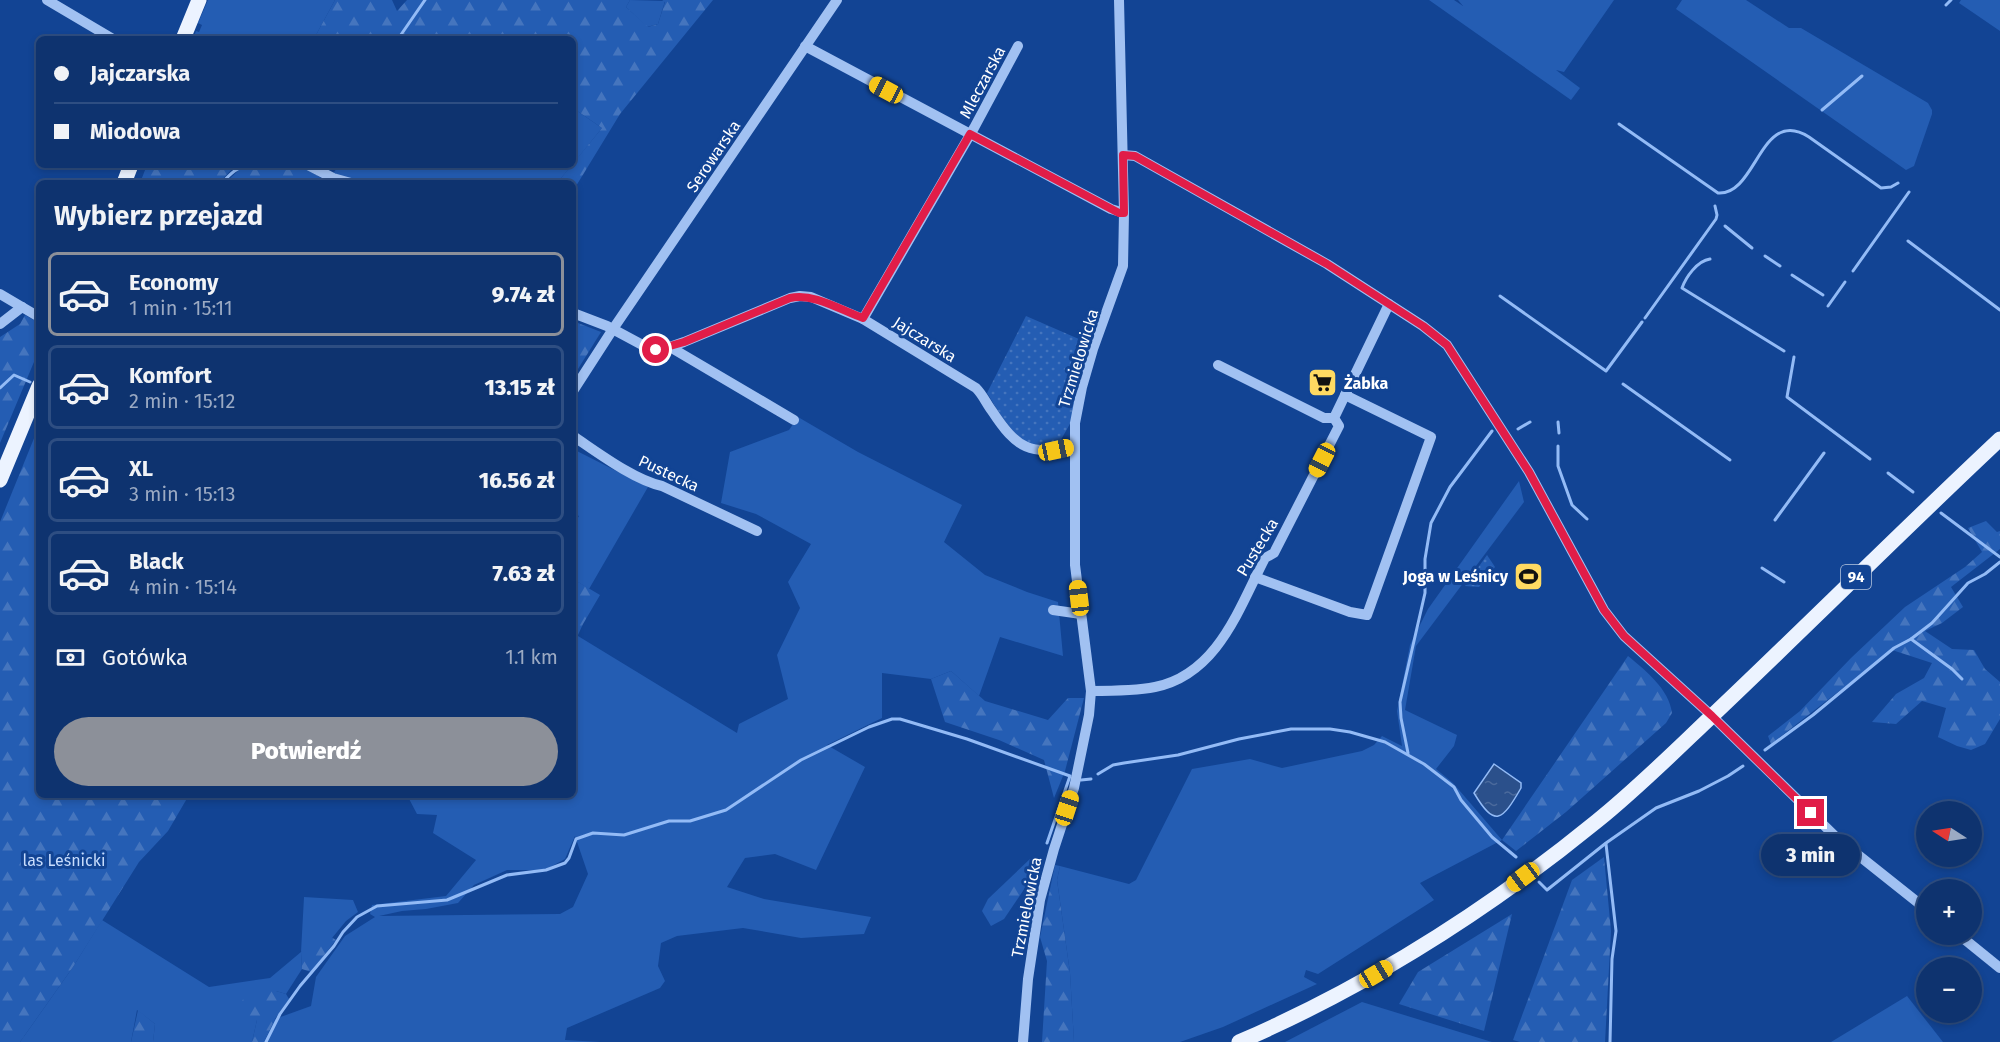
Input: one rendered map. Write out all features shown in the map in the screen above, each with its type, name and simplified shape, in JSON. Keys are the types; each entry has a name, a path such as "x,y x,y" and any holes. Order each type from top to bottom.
{"main road":[{"path":"184,36 199,0"},
{"path":"0,480 36,393"},
{"name":"94","path":"1239,1042 1294,1018 1358,984 1449,930 1599,820 1712,716 2000,439"}],"street":[{"path":"47,0 107,36"},
{"name":"Serowarska","path":"576,387 613,329 837,0"},
{"name":"Trzmielowicka","path":"1023,1042 1028,979 1040,900 1074,788 1089,715 1091,691 1075,566 1075,423 1093,349 1123,266 1119,0"},
{"path":"805,46 1112,209 1124,213"},
{"name":"Mleczarska","path":"863,318 970,134 1018,46"},
{"path":"1123,155 1135,156 1327,264 1447,345 1529,472 1604,610 1624,636 1712,716 1838,839 1916,901"},
{"path":"314,168 340,180"},
{"path":"0,294 36,315"},
{"name":"Jajczarska","path":"576,314 656,350 670,347 790,298 811,297 863,318 976,388 984,395 990,409 1005,429 1019,442 1040,451 1075,446"},
{"name":"Pustecka","path":"1091,691 1156,687 1174,681 1207,660 1223,639 1265,558 1274,553 1339,426 1334,418 1389,304"},
{"path":"0,324 22,307"},
{"path":"670,347 794,420"},
{"path":"1218,365 1323,417 1334,418"},
{"path":"1255,577 1350,612 1367,615 1431,437 1345,395"},
{"name":"Pustecka","path":"576,438 614,463 653,484 663,486 757,531"},
{"path":"1053,610 1082,614"},
{"path":"1972,945 2000,968"}],"green space":[{"path":"208,0 335,0 315,36 194,36 202,25 198,23"},
{"path":"335,0 392,0 397,11 407,0 630,0 626,7 648,27 658,24 665,2 662,0 713,0 620,114 576,186 576,180 559,180 569,168 576,168 576,160 602,128 576,110 576,36 316,35"},
{"path":"630,0 665,1 658,24 647,27 626,7"},
{"path":"1429,0 1454,0 1463,6 1458,0 1614,0 1564,72 1556,70 1580,88 1571,100"},
{"path":"1682,0 1746,0 1789,28 1801,28 1928,103 1932,114 1914,166 1906,170 1676,9"},
{"path":"1961,0 2000,0 2000,31 1959,3"},
{"path":"576,110 602,128 576,160"},
{"path":"146,168 234,168 222,180 141,180"},
{"path":"241,168 305,168 324,180 228,180"},
{"path":"337,168 570,168 560,180 349,180 332,175"},
{"path":"25,315 36,321 36,357 0,443 0,337 20,324"},
{"path":"1026,316 1088,343 1071,422 1058,445 1037,446 1020,437 1007,424 987,393"},
{"path":"576,322 601,332 576,372"},
{"path":"798,417 858,452 962,505 944,542 985,575 1058,602 1063,656 1000,637 979,696 951,671 931,679 882,673 882,718 827,745 865,767 816,870 775,854 745,858 727,887 764,899 871,917 864,934 801,938 743,928 677,936 661,943 658,966 665,981 660,988 567,1028 565,1040 600,1042 264,1042 275,1019 311,1006 316,977 345,936 375,917 370,914 372,905 446,896 476,860 433,833 437,815 417,814 409,798 576,798 576,640 578,636 737,733 739,724 788,699 777,655 800,608 788,582 811,544 756,514 721,503 730,452 789,430","holes":["575,836 588,874 573,907 560,914 379,916 458,903 474,885 507,870 545,870 565,859"]},
{"name":"las Leśnicki","path":"36,433 36,798 187,798 168,831 139,862 73,967 20,1042 0,1042 0,522"},
{"path":"576,451 648,487 589,589 576,581 576,521 579,516 576,514"},
{"path":"1519,481 1524,502 1416,646 1405,710 1457,735 1454,746 1436,769 1453,783 1502,840 1420,883 1434,900 1318,974 1306,970 1304,977 1317,984 1223,1027 1180,1042 1074,1042 1070,973 1057,880 1060,866 1129,884 1136,880 1192,769 1250,759 1282,768 1362,751 1374,745 1382,736 1402,746 1397,711 1410,645 1428,609"},
{"path":"1986,521 1997,532 2000,531 2000,549 1951,587 1963,607 1942,623 1925,631 1952,649 1974,650 1985,669 2000,682 2000,719 1985,744 1971,750 1938,737 1946,708 1922,701 1896,724 1872,722 1896,694 1924,678 1932,663 1892,650 1771,744 1768,736 1800,711 1905,607 1965,567 1982,552 1968,528"},
{"path":"1487,555 1495,567 1479,587 1465,586"},
{"path":"576,581 600,595 576,639"},
{"path":"1628,656 1662,688 1672,713 1666,723 1566,812 1516,851 1502,840"},
{"path":"951,671 985,701 1048,720 1068,698 1084,698 1065,771 1054,798 1044,760 999,740 945,722 931,679"},
{"path":"1604,857 1611,931 1605,1042 1520,1042 1513,1040 1572,880"},
{"path":"1031,858 1035,866 1029,882 1004,919 991,926 982,911 988,899"},
{"path":"1055,865 1060,866 1057,880 1070,973 1074,1042 1042,1042 1047,961 1040,937"},
{"path":"304,897 353,900 358,912 346,921 332,938 301,952"},
{"path":"1512,914 1484,1031 1399,1004 1418,972"},
{"path":"102,920 209,987 270,978 301,952 302,969 286,994 276,991 257,1020 252,1042 153,1042 155,1024 137,1010 131,1042 20,1042 73,967"},
{"path":"325,933 336,940 311,972 302,969 301,952"},
{"path":"250,991 276,991 286,994 289,999 275,1019 264,1042 252,1042 257,1020 243,1014 241,1002"},
{"path":"1907,996 1916,1008 1916,1023 1928,1023 1943,1042 1831,1042"},
{"path":"1362,1002 1492,1042 1285,1042"},
{"path":"138,1010 155,1024 153,1042 131,1042"}],"water":[{"path":"1494,764 1521,783 1521,788 1509,808 1498,816 1493,816 1488,812 1474,793"}],"waterway":[{"path":"400,36 425,0"},
{"path":"1946,5 1951,0"},
{"path":"1822,110 1862,76"},
{"path":"1619,124 1718,193 1731,190 1742,181 1769,142 1780,133 1793,131 1809,137 1881,188 1891,187 1898,183"},
{"path":"225,180 239,168"},
{"path":"1853,271 1909,192"},
{"path":"1645,318 1716,219 1715,206"},
{"path":"1725,226 1752,248"},
{"path":"1908,241 2000,310"},
{"path":"1765,256 1780,266"},
{"path":"1710,259 1705,260 1693,270 1682,288 1784,351"},
{"path":"1792,275 1823,295"},
{"path":"1828,306 1845,282"},
{"path":"1500,296 1606,371 1642,322"},
{"path":"1794,357 1787,397 1870,459"},
{"path":"0,388 14,375 30,382"},
{"path":"1623,384 1730,460"},
{"path":"1518,429 1530,422"},
{"path":"1558,422 1559,433"},
{"path":"1408,753 1400,702 1425,593 1425,559 1431,523 1450,487 1492,431"},
{"path":"1558,446 1558,466 1572,505 1587,519"},
{"path":"1775,520 1824,453"},
{"path":"1888,473 1913,492"},
{"path":"1941,513 2000,557"},
{"path":"1765,750 1813,715 1894,648 1911,639 1932,623 1968,583 1985,574 2000,562"},
{"path":"1762,568 1784,582"},
{"path":"1911,639 1962,679"},
{"path":"266,1042 280,1014 343,932 357,917 377,906 447,900 507,875 546,870 565,863 576,839 593,833 624,835 669,821 690,821 726,810 801,760 869,727 892,719 900,719 967,739 1070,776 1047,843"},
{"path":"1098,774 1113,765 1178,755 1239,739 1291,729 1330,729 1350,732 1385,742 1424,764 1454,787 1461,800 1492,837 1516,857"},
{"path":"1539,882 1547,890 1606,843 1656,808 1699,791 1743,766"},
{"path":"1081,780 1091,779"},
{"path":"1606,844 1616,931 1612,959 1610,1042"}],"place":[{"name":"Żabka","path":"1323,383"},
{"name":"Joga w Leśnicy","path":"1529,576"}],"route":[{"path":"656,350 684,342 790,298 801,296 811,297 863,318 970,134 1119,213 1124,213 1123,155 1135,156 1327,264 1440,338 1466,372 1506,433 1604,610 1624,636 1688,693 1811,813"}]}
